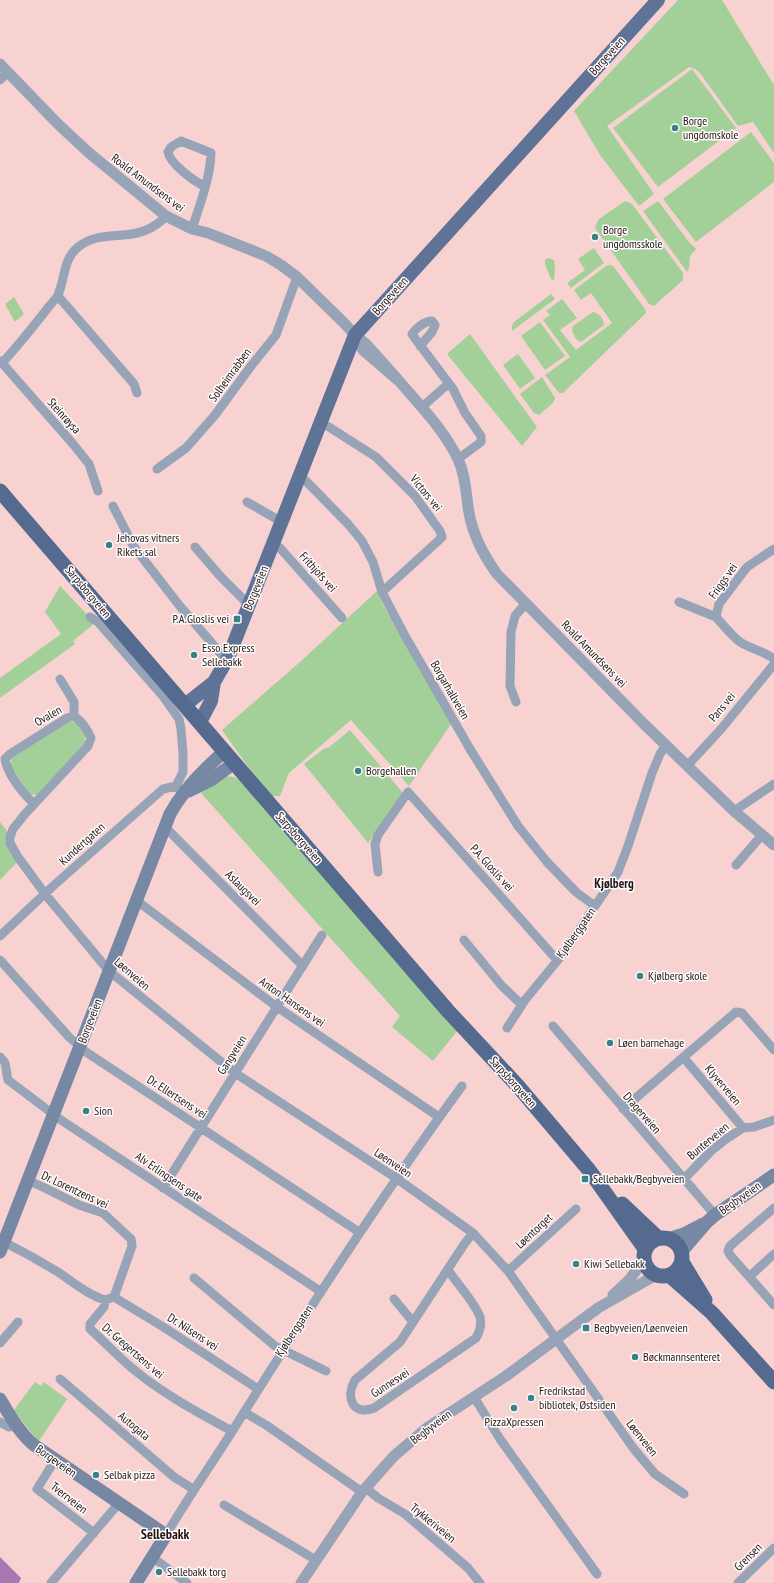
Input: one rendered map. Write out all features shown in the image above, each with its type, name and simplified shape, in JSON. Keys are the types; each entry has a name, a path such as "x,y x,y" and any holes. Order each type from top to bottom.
{"highway":[{"name":"Sarpsborgveien","path":"0,491 448,1011 517,1085 600,1184 645,1254"},
{"name":"Sarpsborgveien","path":"600,1184 664,1238"},
{"path":"712,1313 682,1257 680,1246 664,1238 652,1240 645,1254 650,1271 663,1275 712,1313 774,1382"},
{"path":"663,1275 675,1272 682,1257"}],"main road":[{"name":"Borgeveien","path":"200,722 210,701 214,682 228,658 355,335 658,0"},
{"name":"Borgeveien","path":"185,705 214,682"},
{"name":"Borgeveien","path":"2,1247 108,971 180,790 225,751"},
{"name":"Borgeveien","path":"180,790 211,780 234,763"},
{"name":"Begbyveien","path":"664,1238 684,1234 711,1219 774,1175"},
{"name":"Begbyveien","path":"682,1257 711,1219"},
{"name":"Borgeveien","path":"0,1399 15,1425 24,1437 55,1460 166,1535"},
{"name":"Kjølberggaten","path":"136,1583 166,1535"}],"street":[{"name":"Roald Amundsens vei","path":"2,72 104,167 166,216 192,229 208,233 266,256 297,277 320,297 355,335 363,350 399,381 422,407 445,439 458,460 465,483 470,515 475,534 481,548 497,574 666,746 688,765 734,812 774,845"},
{"path":"192,229 205,187 210,170 211,153 181,141 171,146 168,152 169,158 196,182 205,187"},
{"name":"Steinrøysa","path":"98,491 89,464 1,362 13,351 58,296 65,267 71,253 78,247 94,238 133,234 146,230 156,226 166,216"},
{"name":"Solheimrabben","path":"157,469 186,448 215,415 276,335 297,277"},
{"path":"58,296 134,384 137,393"},
{"path":"420,346 458,397 465,413 479,432 482,439 478,446 458,460"},
{"path":"422,407 448,384"},
{"name":"Victors vei","path":"320,424 329,427 376,457 415,496 442,537 382,592"},
{"name":"Borgarhallveien","path":"299,478 306,481 348,524 362,541 373,562 382,592 404,634 470,749 518,826 547,862 576,892 595,906"},
{"path":"247,502 282,522"},
{"path":"113,506 134,547 184,611 222,655 228,658"},
{"name":"Frithjofs vei","path":"273,545 280,548 342,618"},
{"path":"195,547 221,577 245,601 250,603"},
{"name":"Friggs vei","path":"716,617 719,604 747,567 774,549"},
{"name":"Friggs vei","path":"678,602 716,617 729,632 741,642 770,655 774,659"},
{"path":"516,702 510,686 511,632 515,616 526,603"},
{"path":"90,617 98,622 147,678 179,719 183,754 183,772 180,790"},
{"name":"Pans vei","path":"688,765 722,728 774,664"},
{"path":"60,679 74,702 74,716"},
{"name":"Ovalen","path":"34,804 27,797 7,768 5,759 10,754 66,718 74,716 80,720 88,731 91,738 88,746 34,804 13,829 10,837 10,843 18,857 45,894"},
{"name":"Kjølberggaten","path":"507,1028 522,1005 562,955 618,872 652,773 660,754 666,746"},
{"path":"734,812 774,784"},
{"name":"Kundertgaten","path":"0,936 163,789 180,790"},
{"name":"P.A. Gloslis vei","path":"378,872 375,844 378,835 408,792 557,960"},
{"name":"Aslaugsvei","path":"164,829 169,831 303,966"},
{"path":"736,865 762,835"},
{"name":"Løenveien","path":"45,894 108,971 235,1073 396,1178 473,1233 508,1271 634,1449 655,1474 684,1494"},
{"name":"Anton Hansens vei","path":"136,900 277,1007 439,1117"},
{"name":"Gangveien","path":"164,1188 322,935"},
{"path":"464,940 502,986 522,1005"},
{"name":"Dr. Ellertsens vei","path":"0,960 80,1047 359,1232"},
{"path":"623,1109 736,1012 742,1014 774,1050"},
{"name":"Dragerveien","path":"553,1026 683,1180 711,1219"},
{"path":"0,1057 5,1063 4,1081"},
{"name":"Klyverveien","path":"684,1058 743,1128"},
{"name":"Alv Erlingsens gate","path":"4,1081 320,1292"},
{"name":"Kjølberggaten","path":"166,1535 283,1349 359,1232 462,1086"},
{"name":"Bunterveien","path":"683,1180 711,1151 726,1139 743,1128 754,1127 774,1120"},
{"name":"Dr. Lorentzens vei","path":"27,1180 80,1205 103,1213 131,1239 132,1246 109,1299"},
{"path":"774,1208 730,1246 728,1251 730,1256 750,1276 774,1304"},
{"name":"Løentorget","path":"508,1271 576,1209"},
{"name":"Gunnesvei","path":"448,1270 480,1316 480,1332 476,1338 454,1354 374,1408 366,1411 358,1409 353,1404 350,1397 350,1388 355,1380 400,1342 413,1322 448,1270 473,1233"},
{"name":"Dr. Nilsens vei","path":"2,1247 19,1249 95,1297 109,1299 165,1328 258,1389"},
{"name":"Begbyveien","path":"302,1583 364,1490 394,1456 428,1427 506,1376 598,1308 630,1279 645,1254"},
{"path":"750,1276 774,1254"},
{"name":"Begbyveien","path":"598,1308 663,1275"},
{"path":"194,1278 275,1346 326,1371"},
{"name":"Dr. Gregertsens vei","path":"109,1299 90,1324 90,1329 157,1388 232,1432"},
{"path":"394,1299 413,1322"},
{"path":"0,1343 18,1322"},
{"name":"Autogata","path":"60,1379 174,1477 194,1489"},
{"path":"474,1397 500,1439 597,1574"},
{"name":"Trykkeriveien","path":"244,1412 364,1490 405,1514 468,1568 480,1583"},
{"path":"0,1422 9,1427 15,1425"},
{"name":"Tverrveien","path":"55,1460 37,1489 94,1533"},
{"path":"51,1583 119,1503"},
{"path":"224,1504 316,1560"},
{"name":"Grensen","path":"738,1583 774,1548"},
{"path":"152,1557 188,1583"}],"green space":[{"path":"678,0 722,0 774,85 774,153 753,122 738,126 700,73 689,67 607,126 654,194 639,206 600,155 574,111"},
{"name":"Borge ungdomskole","path":"692,69 736,128 658,187 613,128"},
{"path":"751,132 774,163 774,182 696,242 663,199"},
{"path":"626,201 632,204 683,273 683,280 654,306 649,304 595,228 598,220"},
{"path":"658,201 696,249 690,256 689,268 687,272 643,211"},
{"path":"594,248 604,263 571,288 567,283 585,270 578,259"},
{"path":"548,258 554,260 554,280 551,279 545,264 545,260"},
{"path":"611,265 645,309 646,313 563,393 559,393 545,375 570,357 543,320 550,315 546,311 562,299 577,318 560,330 576,350 612,323 591,293 581,300 574,290 606,266"},
{"path":"551,294 555,299 512,331 514,322"},
{"path":"14,297 24,314 15,322 5,304"},
{"path":"593,312 601,316 604,325 581,342 576,339 572,331 573,326"},
{"path":"540,322 565,356 545,370 521,336"},
{"path":"470,334 537,427 522,446 447,354"},
{"path":"518,354 535,378 520,389 503,365"},
{"path":"542,377 555,398 553,403 539,415 534,413 520,394"},
{"path":"60,586 95,623 73,641 75,644 0,698 0,678 61,634 45,612"},
{"path":"377,591 383,605 451,724 409,786 351,720 289,773 280,796 269,796 222,730 300,662"},
{"path":"67,722 76,722 85,733 85,743 37,795 29,794 10,767 12,758"},
{"name":"Borgehallen","path":"350,730 403,793 368,843 304,764 325,748 328,748"},
{"path":"226,776 234,777 243,782 458,1030 433,1061 392,1027 400,1016 201,793"},
{"path":"0,822 10,835 20,859 0,880"},
{"path":"35,1382 41,1386 44,1382 67,1399 39,1441 14,1410"}],"shaded area":[{"path":"0,1557 21,1578 19,1583 0,1583"}],"place":[{"name":"Borge ungdomskole","path":"675,128"},
{"name":"Borge ungdomsskole","path":"595,237"},
{"name":"Jehovas vitners Rikets sal","path":"109,545"},
{"name":"P.A.Gloslis vei","path":"237,619"},
{"name":"Esso Express Sellebakk","path":"194,655"},
{"name":"Borgehallen","path":"358,771"},
{"name":"Kjølberg skole","path":"640,976"},
{"name":"Løen barnehage","path":"610,1043"},
{"name":"Sion","path":"86,1111"},
{"name":"Sellebakk/Begbyveien","path":"585,1179"},
{"name":"Kiwi Sellebakk","path":"576,1264"},
{"name":"Begbyveien/Løenveien","path":"586,1328"},
{"name":"Bøckmannsenteret","path":"635,1357"},
{"name":"Fredrikstad bibliotek, Østsiden","path":"531,1398"},
{"name":"PizzaXpressen","path":"514,1408"},
{"name":"Selbak pizza","path":"96,1475"},
{"name":"Sellebakk torg","path":"159,1572"}],"district":[{"name":"Kjølberg","path":"614,883"},
{"name":"Sellebakk","path":"165,1534"}]}
